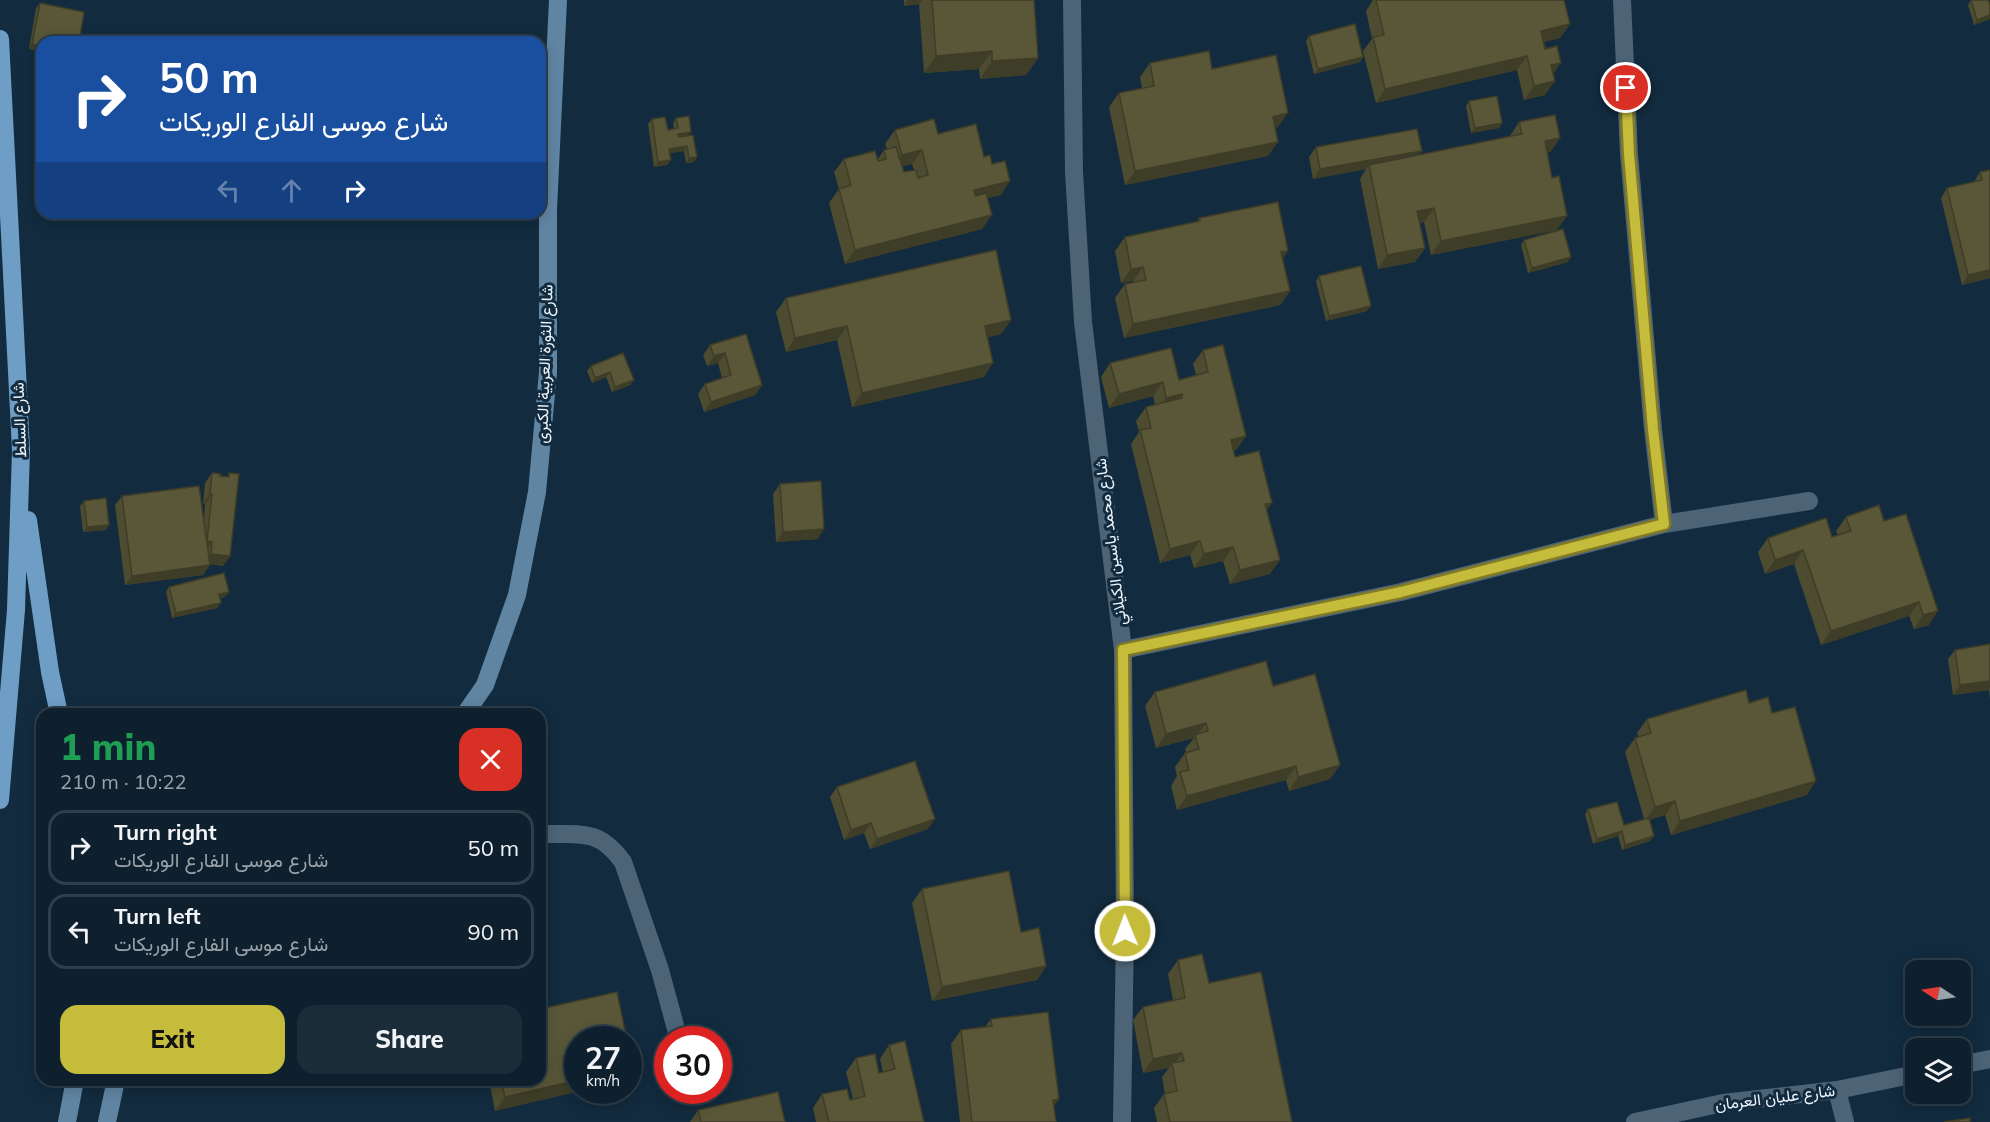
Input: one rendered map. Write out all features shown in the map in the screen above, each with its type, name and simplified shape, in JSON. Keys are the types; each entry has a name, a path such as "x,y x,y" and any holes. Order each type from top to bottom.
{"main road":[{"name":"شارع السلط","path":"0,39 21,450 16,610 0,801"},
{"path":"21,450 31,548 57,708"}],"street":[{"name":"شارع الثورة العربية الكبرى","path":"469,708 484,685 517,594 537,492 548,372 548,209 558,0"},
{"name":"شارع محمد ياسين الكيلاني","path":"1072,0 1074,172 1083,322 1123,650 1125,931 1122,1122"},
{"path":"1622,0 1629,154 1653,429 1664,524"},
{"path":"1123,650 1401,592 1664,524 1809,501"},
{"path":"546,834 579,833 602,840 624,862 660,970 675,1026"},
{"path":"1971,1063 1990,1059"},
{"name":"شارع عليان العرمان","path":"1635,1122 1723,1103 1837,1090 1905,1076"},
{"path":"67,1122 74,1086"},
{"path":"107,1122 115,1086"},
{"path":"1837,1090 1845,1122"}],"building":[{"path":"932,0 1034,0 1038,58 992,61 992,51 936,56"},
{"path":"1376,0 1564,0 1570,24 1541,31 1545,49 1557,46 1561,63 1551,65 1555,81 1534,86 1527,56 1385,89 1373,37 1384,35"},
{"path":"1971,0 1988,0 1990,15 1977,20"},
{"path":"40,3 84,12 80,36 36,36 36,45 32,44"},
{"path":"1355,24 1363,57 1318,69 1309,36"},
{"path":"1209,51 1212,69 1276,55 1288,113 1273,117 1278,142 1135,171 1119,93 1154,86 1150,63"},
{"path":"1497,96 1502,123 1475,128 1469,101"},
{"path":"1555,115 1560,138 1545,141 1552,178 1559,176 1567,216 1441,241 1434,208 1417,211 1425,248 1387,255 1369,165 1522,134 1519,122"},
{"path":"689,116 691,132 678,134 679,137 693,135 697,157 689,158 687,146 669,149 671,160 658,162 652,119 665,117 668,130 678,128 676,118"},
{"path":"934,119 938,134 976,124 984,157 990,155 992,164 1005,161 1010,181 974,190 975,196 986,193 992,215 855,250 839,189 851,185 844,159 875,151 878,161 886,159 884,150 896,147 904,172 916,170 918,178 928,175 922,150 902,155 895,130"},
{"path":"1417,129 1422,151 1320,169 1316,147"},
{"path":"1990,170 1990,270 1968,275 1947,188 1982,180 1980,172"},
{"path":"1278,202 1288,251 1281,252 1290,291 1133,324 1125,284 1146,280 1143,267 1131,269 1125,237 1200,221 1199,218"},
{"path":"1563,229 1571,257 1532,268 1524,240"},
{"path":"996,250 1011,320 985,326 993,363 862,393 847,326 795,338 786,298"},
{"path":"1361,266 1371,306 1329,316 1319,276"},
{"path":"746,334 762,385 711,402 705,384 731,375 725,353 714,356 710,345"},
{"path":"1223,345 1246,436 1231,440 1235,457 1259,451 1272,503 1265,504 1280,560 1240,570 1233,547 1204,554 1200,541 1170,549 1140,430 1151,428 1146,407 1182,398 1182,394 1166,398 1163,382 1119,394 1110,363 1171,348 1179,380 1208,372 1203,350"},
{"path":"623,353 634,380 615,387 610,372 595,378 591,366"},
{"path":"212,473 229,477 229,473 239,474 230,556 211,554 212,542 207,541"},
{"path":"821,481 824,529 783,532 780,484"},
{"path":"199,486 210,565 132,576 122,496"},
{"path":"106,498 109,525 87,527 84,501"},
{"path":"1879,505 1884,521 1906,514 1938,611 1923,615 1919,602 1831,631 1803,550 1775,560 1768,538 1826,518 1832,537 1851,531 1846,517"},
{"path":"224,573 229,592 219,594 221,603 176,613 169,587"},
{"path":"1990,644 1990,681 1960,685 1955,650"},
{"path":"1266,661 1273,686 1315,674 1340,765 1298,777 1296,766 1187,796 1180,772 1189,770 1185,753 1199,749 1195,735 1208,731 1206,723 1166,734 1155,692"},
{"path":"1746,690 1749,703 1768,697 1772,713 1795,707 1816,781 1680,821 1675,801 1655,807 1635,738 1651,733 1647,719"},
{"path":"915,761 935,819 877,839 871,823 851,830 837,787"},
{"path":"1617,802 1624,825 1649,818 1654,836 1625,845 1622,831 1597,839 1588,809"},
{"path":"1009,871 1021,932 1039,928 1046,966 942,987 922,889"},
{"path":"1202,954 1209,983 1261,972 1292,1122 1170,1122 1164,1094 1177,1091 1172,1063 1184,1061 1182,1053 1153,1059 1143,1007 1185,998 1178,960"},
{"path":"617,992 624,1026 564,1026 564,1083 505,1097 502,1086 546,1086 546,1008"},
{"path":"1048,1012 1059,1099 1053,1100 1056,1122 972,1122 961,1030 992,1026 991,1019"},
{"path":"905,1041 924,1122 829,1122 822,1094 847,1089 850,1100 865,1096 856,1058 875,1054 879,1073 895,1069 889,1045"},
{"path":"778,1092 785,1122 701,1122 698,1110"},
{"path":"1970,1118 1970,1122 1944,1122"}],"route":[{"path":"1125,931 1123,650 1401,592 1664,524 1653,429 1629,154 1626,88"}]}
